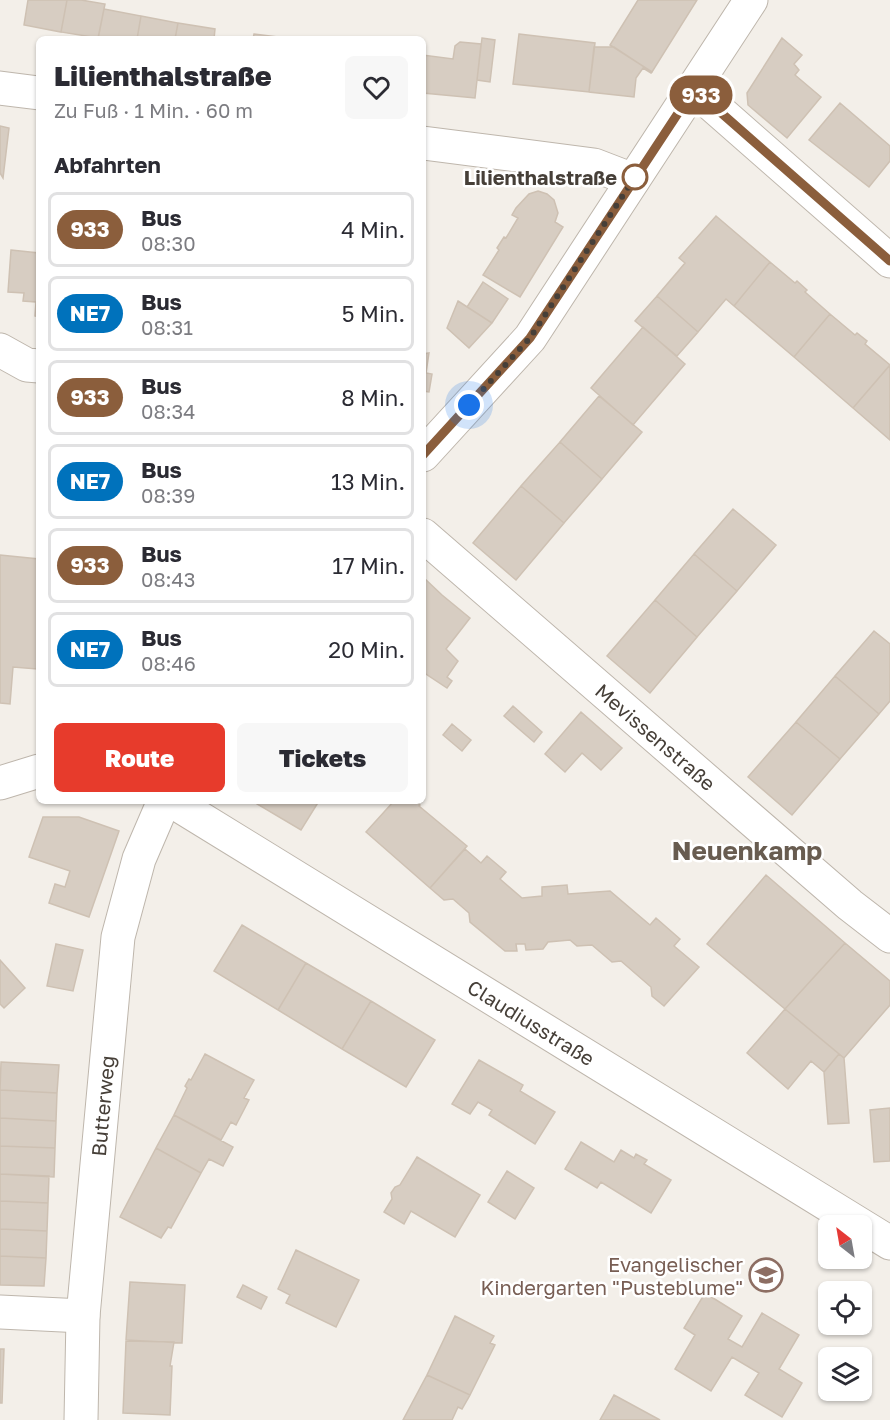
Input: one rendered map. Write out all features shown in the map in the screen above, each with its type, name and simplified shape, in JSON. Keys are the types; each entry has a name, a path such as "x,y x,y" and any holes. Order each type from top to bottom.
{"street":[{"path":"426,452 530,338 750,0"},
{"path":"0,88 36,93"},
{"path":"694,89 890,261"},
{"path":"426,143 594,165 633,180"},
{"path":"0,350 27,365 36,366"},
{"name":"Mevissenstraße","path":"426,538 850,905 890,936"},
{"path":"0,783 36,772"},
{"name":"Butterweg","path":"81,1420 83,1316 118,938 139,859 163,804"},
{"name":"Claudiusstraße","path":"177,804 890,1243"},
{"path":"0,1312 83,1316"}],"building":[{"path":"28,0 67,0 61,32 24,25"},
{"path":"67,0 105,4 98,36 61,32"},
{"path":"638,0 697,0 652,72 610,45"},
{"path":"104,9 141,16 138,36 99,36"},
{"path":"141,16 178,23 176,36 138,36"},
{"path":"178,23 215,29 214,36 176,36"},
{"path":"519,34 595,43 589,92 513,84"},
{"path":"482,38 495,40 490,82 477,80"},
{"path":"782,38 802,55 794,64 799,70 795,75 821,97 787,138 748,105 747,93"},
{"path":"460,42 481,44 475,98 426,93 426,55 453,59 455,46"},
{"path":"594,47 614,47 652,72 643,68 636,78 634,97 589,92"},
{"path":"840,103 890,146 890,161 869,187 809,140"},
{"path":"0,126 9,128 3,178 0,173"},
{"path":"538,191 554,200 558,213 555,222 563,227 520,297 483,275 499,250 497,248 518,218 512,215 516,208 529,194"},
{"path":"716,216 770,262 734,306 726,299 698,332 657,296 685,263 679,258"},
{"path":"11,250 36,253 36,302 23,301 24,293 8,292"},
{"path":"770,262 795,283 797,281 807,290 805,292 830,314 794,357 734,306"},
{"path":"483,282 508,299 492,323 467,307"},
{"path":"657,296 698,332 677,356 635,321"},
{"path":"458,301 492,323 469,348 447,328"},
{"path":"830,314 855,335 857,333 867,341 865,344 890,365 853,408 794,357"},
{"path":"643,327 685,364 633,425 591,388"},
{"path":"429,353 426,373 426,354"},
{"path":"890,365 890,440 853,408"},
{"path":"426,373 432,374 429,392 426,392"},
{"path":"599,396 642,432 602,479 560,442"},
{"path":"560,442 602,479 564,523 521,486"},
{"path":"521,486 564,523 516,580 473,543"},
{"path":"733,509 776,545 737,591 694,554"},
{"path":"694,554 737,591 697,637 655,600"},
{"path":"0,555 36,559 36,669 13,667 10,704 0,703"},
{"path":"426,580 470,618 446,649 458,661 447,677 452,681 447,688 426,674"},
{"path":"655,600 697,637 650,693 607,656"},
{"path":"874,631 890,644 890,701 879,714 835,676"},
{"path":"835,676 879,714 840,759 796,722"},
{"path":"513,706 542,732 534,742 504,716"},
{"path":"581,712 622,748 601,770 582,753 565,772 545,754"},
{"path":"796,722 840,759 792,815 748,777"},
{"path":"452,724 471,740 462,751 443,735"},
{"path":"257,804 317,804 301,830"},
{"path":"391,804 419,804 467,846 430,888 366,832"},
{"path":"43,817 79,817 119,831 89,917 49,903 55,884 65,887 70,871 29,857"},
{"path":"465,849 481,863 487,856 506,872 500,879 522,898 542,896 542,887 567,885 568,894 610,891 650,925 656,918 680,939 674,946 699,967 664,1006 652,996 651,987 621,961 612,962 592,945 577,946 570,940 548,942 543,949 526,950 525,944 516,944 517,951 505,951 470,922 469,913 453,899 444,900 430,888"},
{"path":"766,875 845,943 785,1009 707,944"},
{"path":"242,925 306,963 278,1010 214,971"},
{"path":"845,943 890,981 890,1005 844,1058 785,1009"},
{"path":"56,944 83,950 73,991 47,986"},
{"path":"0,960 25,988 4,1008 0,1004"},
{"path":"306,963 371,1001 342,1049 278,1010"},
{"path":"371,1001 435,1040 406,1087 342,1049"},
{"path":"785,1009 839,1054 824,1072 811,1061 788,1089 747,1053"},
{"path":"205,1054 254,1080 244,1098 249,1100 236,1125 231,1122 221,1140 174,1115 187,1088 185,1086 189,1079 191,1080"},
{"path":"839,1054 844,1058 849,1123 828,1124 824,1072"},
{"path":"479,1060 523,1085 520,1091 555,1112 535,1144 489,1115 492,1110 478,1102 470,1114 452,1104"},
{"path":"1,1062 59,1065 57,1093 0,1090"},
{"path":"0,1090 57,1093 56,1121 0,1118"},
{"path":"890,1108 890,1161 874,1162 870,1110"},
{"path":"174,1115 233,1147 223,1166 209,1159 201,1173 156,1148"},
{"path":"0,1118 56,1121 55,1148 0,1146"},
{"path":"581,1142 614,1162 621,1150 634,1158 636,1154 647,1160 644,1164 671,1180 651,1213 601,1182 597,1188 565,1169"},
{"path":"0,1146 55,1148 54,1177 0,1174"},
{"path":"156,1148 201,1173 171,1228 168,1227 161,1238 120,1217"},
{"path":"417,1157 480,1195 455,1237 411,1211 404,1224 384,1212 392,1199 391,1193 395,1187 400,1185"},
{"path":"507,1171 534,1188 515,1219 488,1202"},
{"path":"0,1174 49,1176 48,1203 0,1201"},
{"path":"0,1201 48,1203 47,1231 0,1229"},
{"path":"0,1229 47,1231 46,1258 0,1256"},
{"path":"296,1250 359,1280 336,1327 286,1303 290,1295 278,1289"},
{"path":"0,1256 46,1258 44,1286 0,1285"},
{"path":"130,1282 185,1285 182,1343 126,1340"},
{"path":"243,1285 267,1297 261,1309 237,1297"},
{"path":"705,1293 742,1316 728,1339 742,1347 762,1313 799,1335 779,1369 802,1383 782,1417 745,1395 759,1373 732,1357 711,1391 675,1369 695,1335 684,1328"},
{"path":"455,1316 494,1336 490,1343 495,1345 470,1395 427,1375"},
{"path":"126,1341 174,1342 170,1366 172,1366 170,1415 123,1413"},
{"path":"0,1349 4,1349 2,1403 0,1403"},
{"path":"427,1375 470,1395 462,1409 458,1407 452,1420 403,1420"},
{"path":"614,1395 660,1420 600,1420"}],"bus line":[{"name":"933","path":"426,452 530,338 694,89 890,261"}],"place":[{"name":"Lilienthalstraße","path":"635,177"},
{"name":"Evangelischer Kindergarten \"Pusteblume\"","path":"766,1275"}],"district":[{"name":"Neuenkamp","path":"747,850"}],"route":[{"path":"469,405 530,338 635,177"}]}
